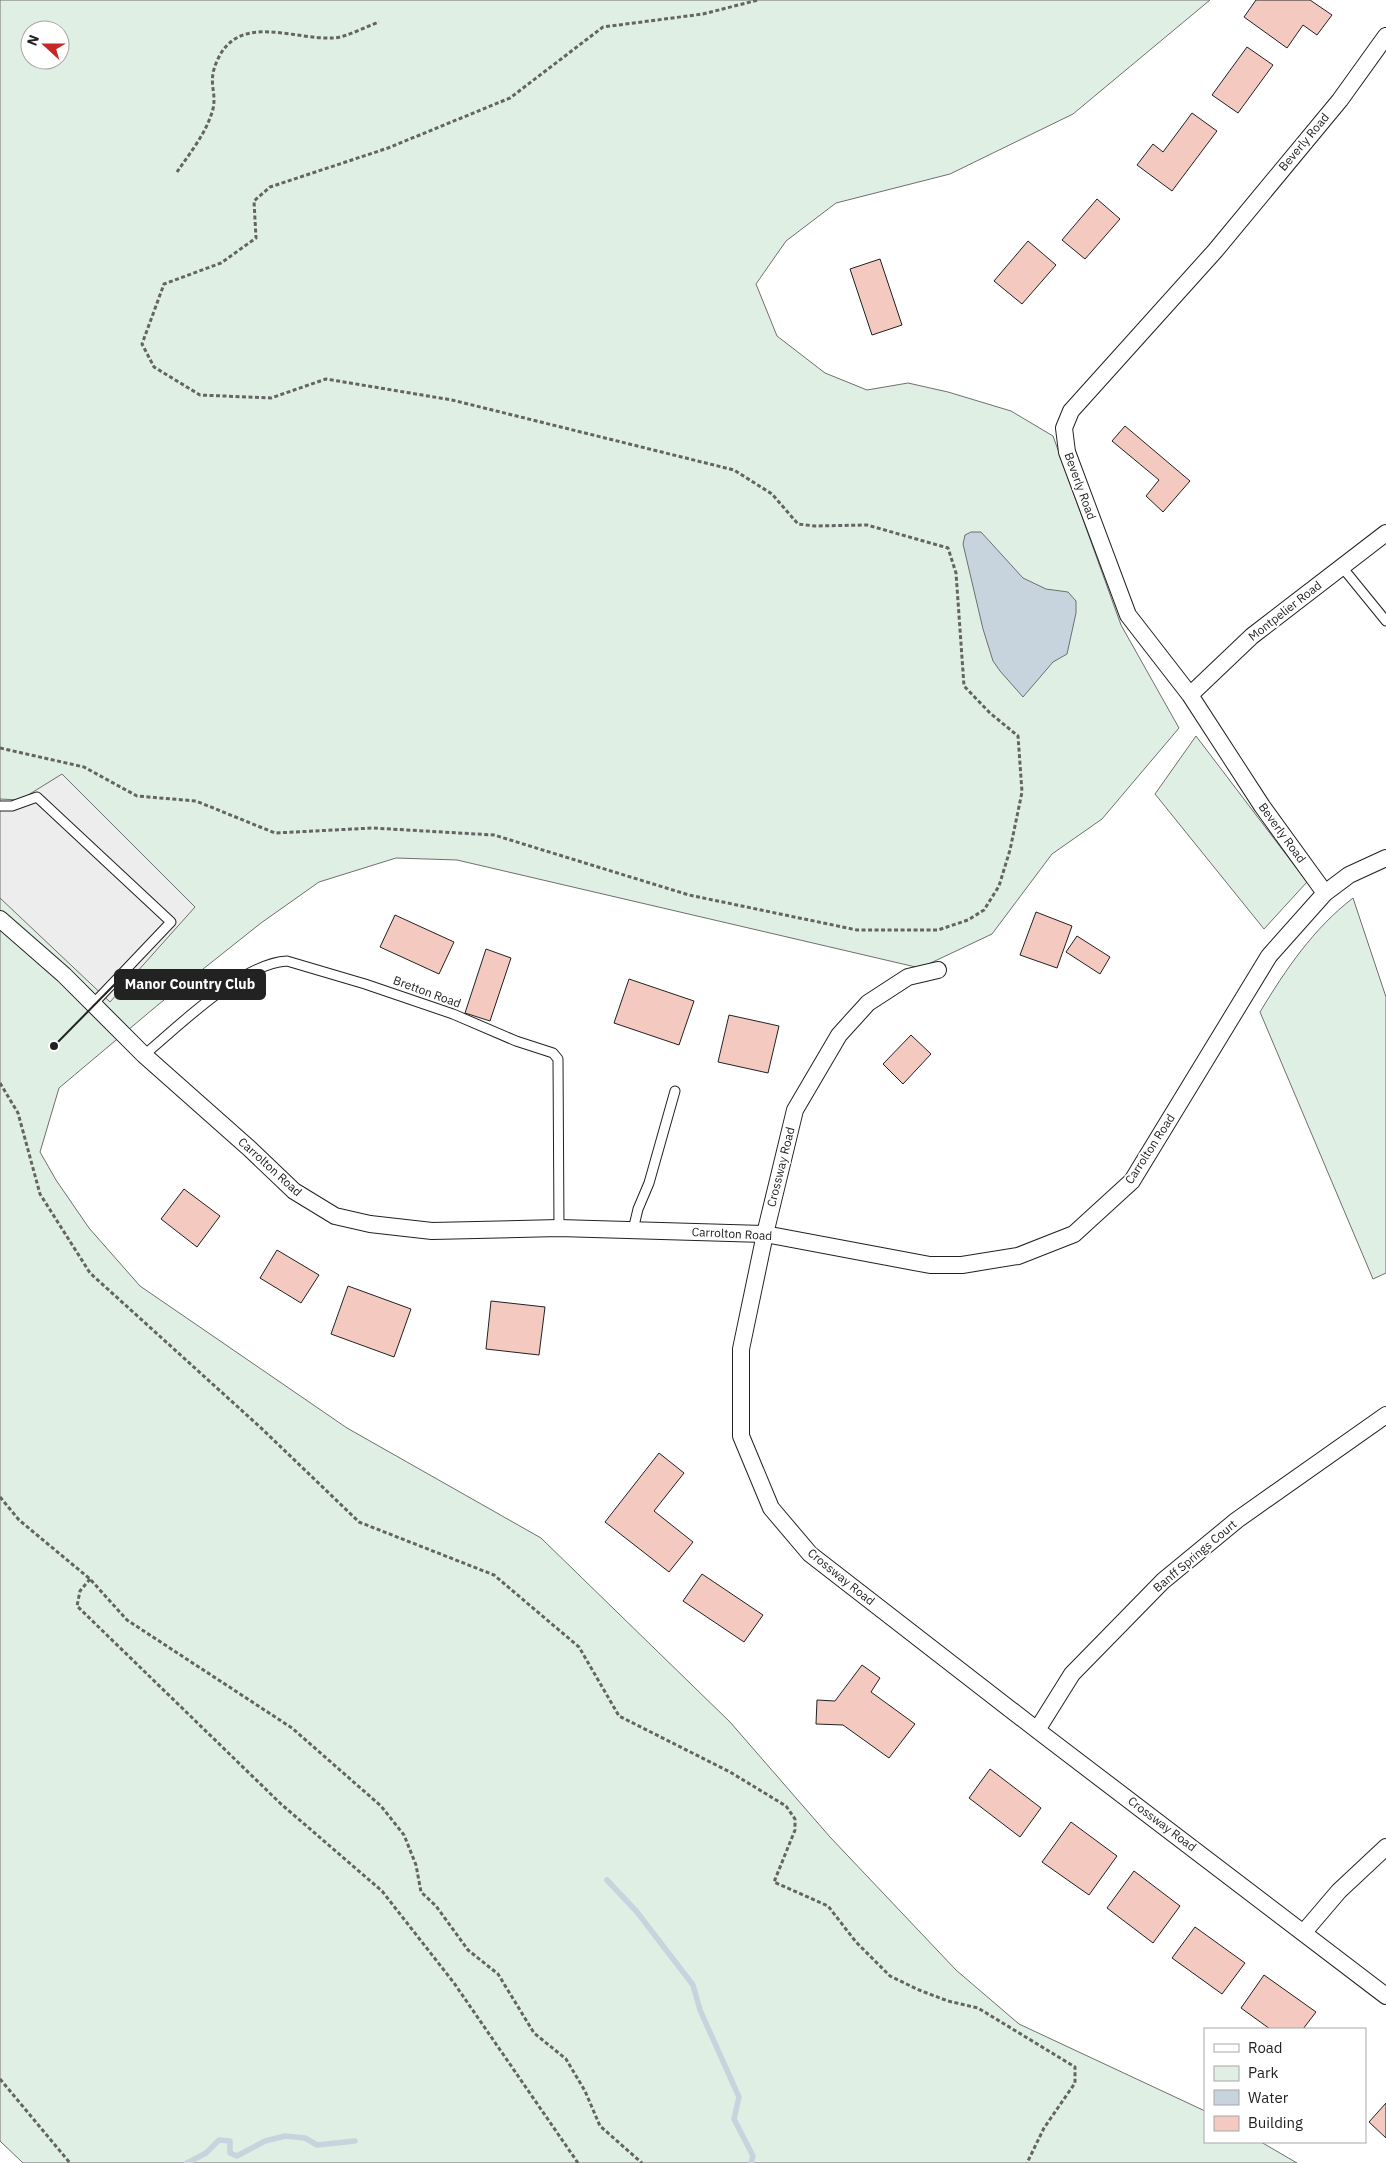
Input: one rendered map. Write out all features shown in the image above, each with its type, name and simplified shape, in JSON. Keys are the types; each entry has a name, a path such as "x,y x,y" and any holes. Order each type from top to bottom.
{"street":[{"name":"Beverly Road","path":"1325,893 1262,806 1190,695 1128,616 1066,452 1064,428 1071,411 1214,251 1334,107 1386,36"},
{"name":"Montpelier Road","path":"1190,695 1252,636 1386,533"},
{"name":"Carrolton Road","path":"0,919 94,1003 144,1055 250,1149 294,1191 335,1216 370,1224 432,1231 559,1228 765,1234 930,1265 962,1265 1018,1256 1074,1234 1132,1181 1269,956 1325,893 1349,875 1386,858"},
{"name":"Crossway Road","path":"938,970 908,977 868,1003 840,1035 795,1110 765,1234 741,1349 741,1436 771,1508 810,1554 1386,1996"},
{"name":"Banff Springs Court","path":"1037,1730 1072,1674 1163,1581 1238,1520 1386,1415"},
{"path":"1304,1932 1339,1891 1386,1846"}],"lane":[{"path":"1342,567 1386,621"},
{"path":"0,806 12,806 37,797 171,922 94,1003"},
{"name":"Bretton Road","path":"144,1055 221,992 260,968 274,962 287,961 453,1014 516,1041 553,1054 558,1059 559,1228"},
{"path":"633,1230 676,1091"}],"path":[{"path":"0,748 84,768 137,796 196,801 275,833 373,828 494,835 689,895 857,930 938,930 968,920 984,910 999,886 1010,850 1022,792 1018,736 964,686 956,574 948,548 867,525 815,526 798,524 772,494 734,470 452,400 326,379 271,398 200,395 154,367 142,344 164,284 221,262 256,238 254,201 270,187 388,148 510,98 603,27 704,14 758,0"},
{"path":"177,172 202,135 213,108 211,74 221,50 240,35 271,31 334,38 379,22"},
{"path":"0,1083 18,1113 40,1194 90,1273 260,1427 359,1522 494,1575 579,1647 619,1716 730,1772 786,1806 795,1819 795,1830 774,1882 828,1906 856,1942 890,1976 948,2001 978,2008 1075,2067 1075,2083 1044,2128 1028,2163"},
{"path":"0,1497 19,1520 90,1579 127,1620 292,1728 381,1806 404,1835 416,1865 421,1892 436,1906 468,1950 498,1974 534,2033 566,2060 585,2091 600,2126 642,2163"},
{"path":"90,1579 80,1591 77,1606 281,1804 382,1891 454,1983 578,2163"},
{"path":"0,2079 70,2163"}],"green space":[{"path":"0,0 1210,0 1073,114 950,174 836,203 786,241 756,284 777,336 825,373 867,390 908,383 948,392 1011,411 1053,436 1121,625 1179,728 1102,819 1052,854 992,934 920,968 457,860 396,858 319,882 261,923 159,1004 59,1088 40,1152 56,1180 89,1228 140,1286 347,1428 541,1538 730,1722 830,1837 956,1970 1019,2024 1204,2111 1204,2143 1263,2143 1297,2163 23,2163 0,2141"},
{"path":"1196,736 1307,882 1264,929 1155,794"},
{"path":"1353,898 1386,997 1386,1273 1373,1279 1260,1012 1280,980 1313,936"}],"shaded area":[{"path":"62,774 195,907 110,1002 0,898 0,799 20,800"}],"water":[{"path":"971,532 981,532 1023,578 1046,589 1068,592 1076,601 1076,613 1067,654 1053,662 1023,697 993,661 983,629 963,544 965,535"}],"building":[{"path":"1256,0 1310,0 1332,15 1317,35 1303,25 1287,48 1244,17"},
{"path":"1247,47 1273,65 1238,113 1212,95"},
{"path":"1192,113 1217,131 1172,191 1137,165 1153,144 1163,152"},
{"path":"1097,199 1120,219 1085,259 1062,240"},
{"path":"1028,241 1056,265 1022,304 994,281"},
{"path":"880,259 902,325 872,335 850,269"},
{"path":"1125,426 1190,481 1163,512 1146,496 1159,480 1112,441"},
{"path":"1036,912 1072,926 1057,968 1020,955"},
{"path":"395,915 454,942 439,974 380,947"},
{"path":"1077,936 1110,957 1100,974 1066,952"},
{"path":"486,949 511,958 490,1021 465,1013"},
{"path":"629,979 694,1001 679,1045 614,1023"},
{"path":"729,1015 779,1026 768,1073 718,1062"},
{"path":"911,1035 931,1054 903,1084 883,1064"},
{"path":"184,1189 220,1216 197,1247 161,1219"},
{"path":"277,1250 319,1275 301,1303 260,1278"},
{"path":"348,1286 411,1309 394,1357 331,1334"},
{"path":"491,1301 545,1307 539,1355 486,1349"},
{"path":"659,1453 684,1473 654,1511 693,1542 669,1572 605,1522"},
{"path":"702,1574 763,1615 744,1642 683,1601"},
{"path":"862,1665 880,1678 871,1692 915,1724 889,1758 843,1725 816,1724 817,1700 835,1701"},
{"path":"990,1769 1041,1808 1020,1837 969,1798"},
{"path":"1071,1822 1117,1856 1089,1895 1042,1862"},
{"path":"1134,1871 1180,1906 1153,1943 1107,1908"},
{"path":"1195,1927 1245,1963 1222,1994 1172,1958"},
{"path":"1264,1975 1316,2012 1304,2028 1269,2028 1241,2008"},
{"path":"1386,2103 1386,2138 1369,2122"}],"waterway":[{"path":"607,1880 637,1912 693,1985 700,2010 739,2097 734,2119 753,2156 751,2163"},
{"path":"187,2163 206,2153 219,2140 230,2141 230,2153 237,2156 265,2141 285,2136 305,2138 317,2145 355,2141"}],"place":[{"name":"Manor Country Club","path":"54,1046"}]}
